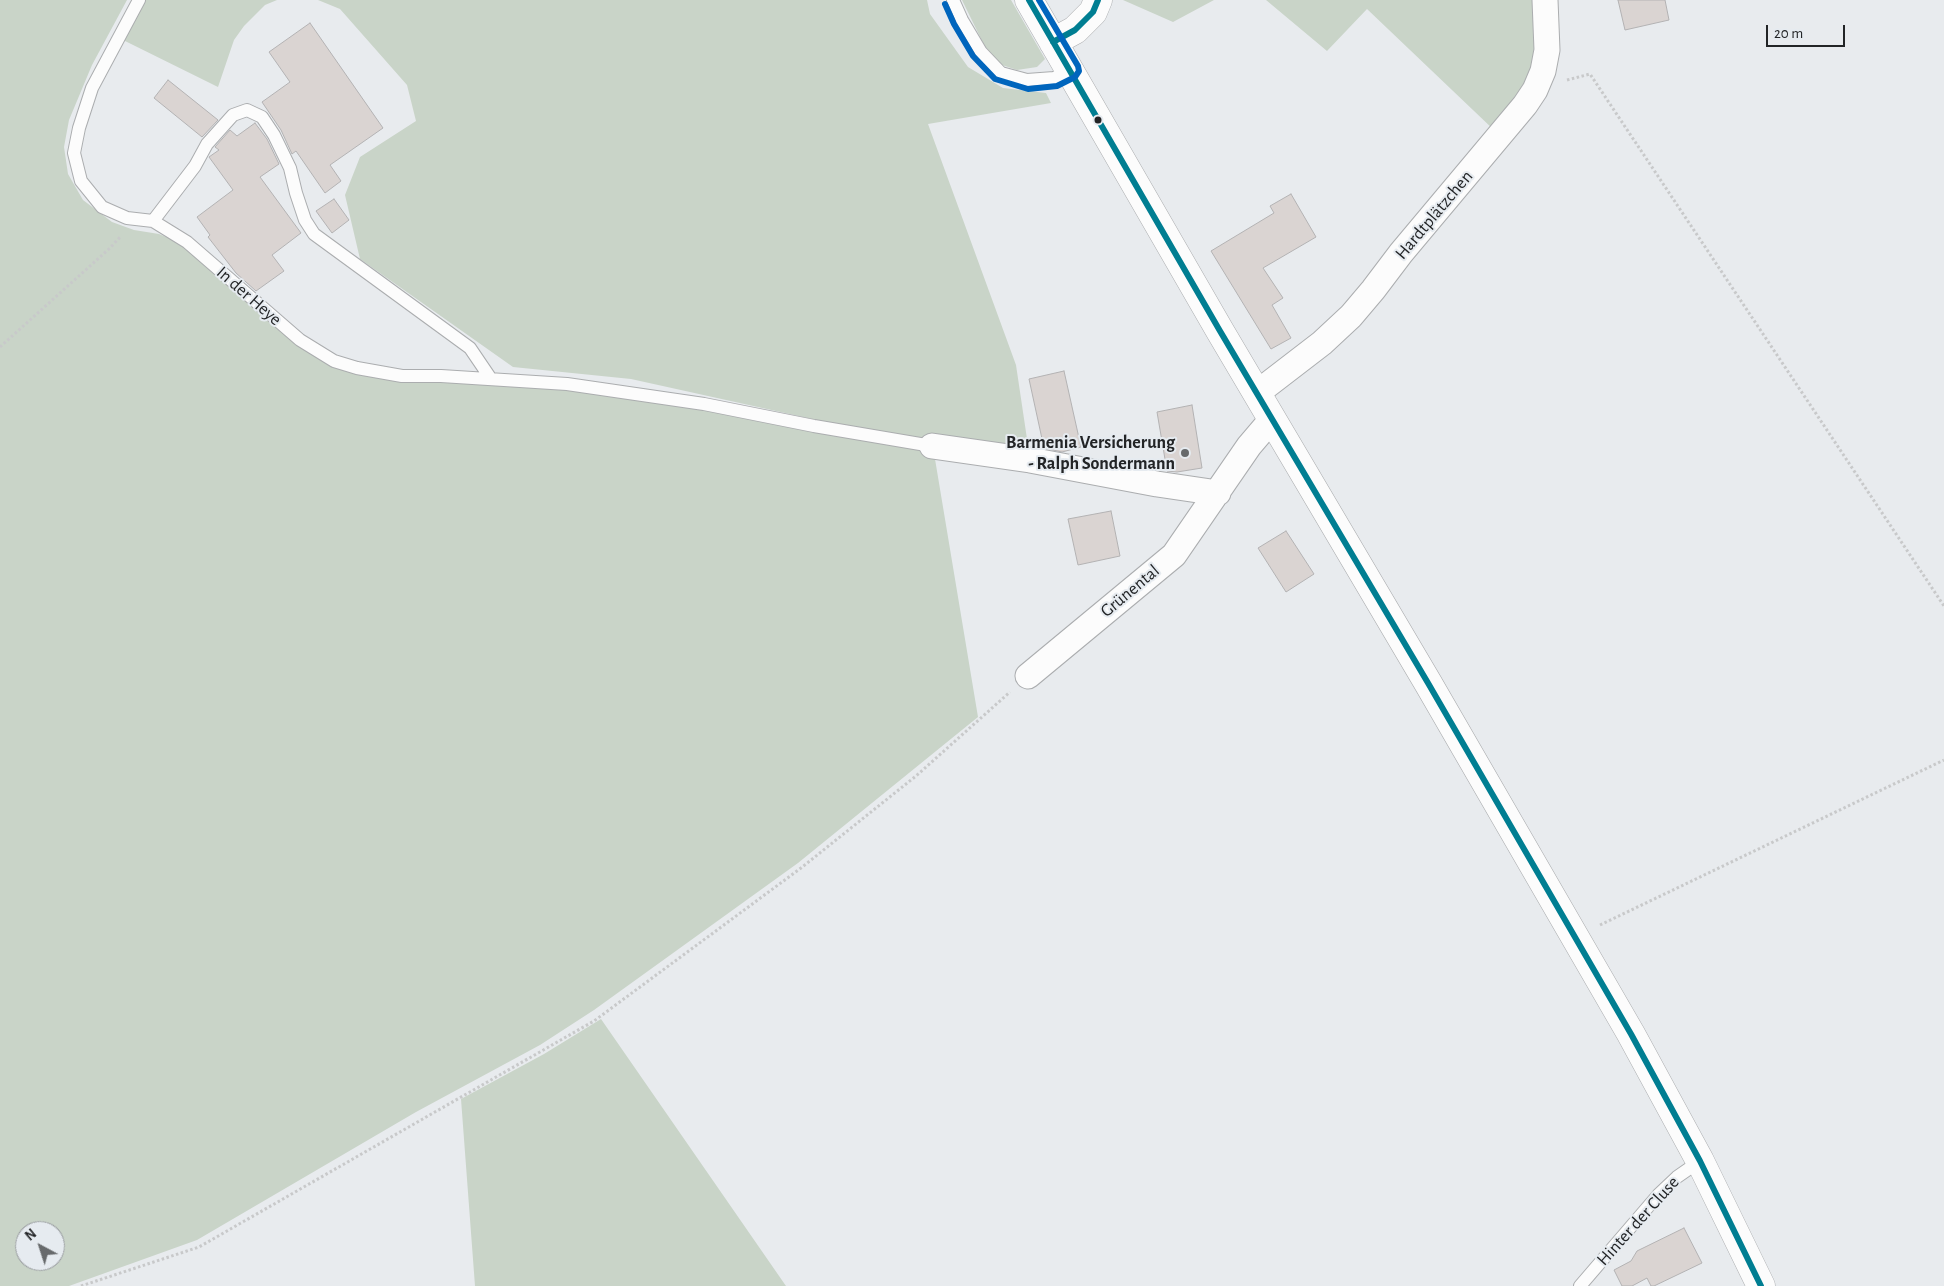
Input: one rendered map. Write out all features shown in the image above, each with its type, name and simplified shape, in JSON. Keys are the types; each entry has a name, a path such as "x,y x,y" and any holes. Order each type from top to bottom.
{"main road":[{"path":"1028,0 1272,419"},
{"path":"1053,42 1075,30 1093,12 1098,0"},
{"name":"Hinter der Cluse","path":"1272,419 1360,566 1631,1034 1700,1161 1761,1286"}],"street":[{"name":"Hardtplätzchen","path":"1257,393 1322,343 1351,316 1401,252 1536,90 1543,71 1547,50 1545,0"},
{"name":"Grünental","path":"1028,676 1174,555 1249,446 1272,419"},
{"path":"932,446 1030,460 1174,487 1218,493"}],"lane":[{"name":"In der Heye","path":"140,0 92,88 79,128 74,153 82,181 102,207 127,218 153,221 187,242 300,340 334,361 357,368 402,376 567,384 704,404 814,426 932,446"},
{"path":"953,0 962,20 981,52 1001,73 1027,80 1054,78 1070,70"},
{"path":"153,221 195,166 207,144 233,115 247,110 262,117 274,135 290,168 305,220 314,234 470,348 490,379"},
{"name":"Hinter der Cluse","path":"1580,1286 1659,1194 1676,1177 1700,1161"}],"path":[{"path":"1536,90 1590,74 1944,606"},
{"path":"0,347 110,248 135,219"},
{"path":"81,1286 199,1247 594,1021 801,868 916,776 1028,676"},
{"path":"1574,938 1944,760"}],"shaded area":[{"path":"0,0 127,0 92,65 69,120 64,147 68,174 83,200 112,222 134,230 159,234 185,248 273,325 300,345 406,380 569,390 705,410 934,453 978,717 798,863 594,1010 540,1045 416,1112 197,1240 69,1286 0,1286"},
{"path":"143,0 277,0 265,5 244,26 234,40 218,87 123,40"},
{"path":"318,0 927,0 930,14 968,67 1003,88 1046,93 1051,103 928,124 1016,365 1030,459 853,428 631,379 513,367 360,259 345,195 360,157 416,121 407,85 340,9"},
{"path":"962,0 1011,0 1045,59 1037,67 1017,70 1002,65 985,47"},
{"path":"1123,0 1214,0 1173,22"},
{"path":"1266,0 1537,0 1536,57 1525,85 1495,131 1367,9 1327,51"},
{"path":"601,1019 786,1286 475,1286 461,1099 544,1054"}],"building":[{"path":"1618,0 1665,0 1669,20 1625,30"},
{"path":"310,23 383,128 330,165 341,181 325,193 296,151 292,154 281,130 262,102 290,82 269,52"},
{"path":"168,80 218,120 202,137 154,98"},
{"path":"255,123 267,139 279,164 260,177 301,233 272,255 284,271 256,291 236,273 208,237 210,235 197,217 233,190 209,157 219,150 215,147 230,130 237,136"},
{"path":"1291,194 1316,237 1263,268 1283,298 1272,305 1291,338 1271,349 1211,251 1274,213 1270,206"},
{"path":"334,199 349,220 332,233 316,211"},
{"path":"1064,371 1081,447 1062,452 1044,448 1029,379"},
{"path":"1192,405 1202,468 1177,472 1167,471 1157,412"},
{"path":"1111,511 1120,556 1078,565 1068,519"},
{"path":"1286,531 1314,574 1286,592 1258,548"},
{"path":"1684,1228 1702,1263 1654,1286 1651,1286 1647,1278 1632,1286 1622,1286 1614,1270 1631,1261 1637,1251"}],"transit line":[{"path":"1029,0 1631,1034 1700,1161 1761,1286"},
{"path":"945,4 954,24 973,56 995,79 1028,89 1057,86 1075,77 1079,71 1078,66 1039,0"},
{"path":"1053,42 1075,30 1093,12 1098,0"}],"place":[{"name":"Barmenia Versicherung - Ralph Sondermann","path":"1185,453"}]}
